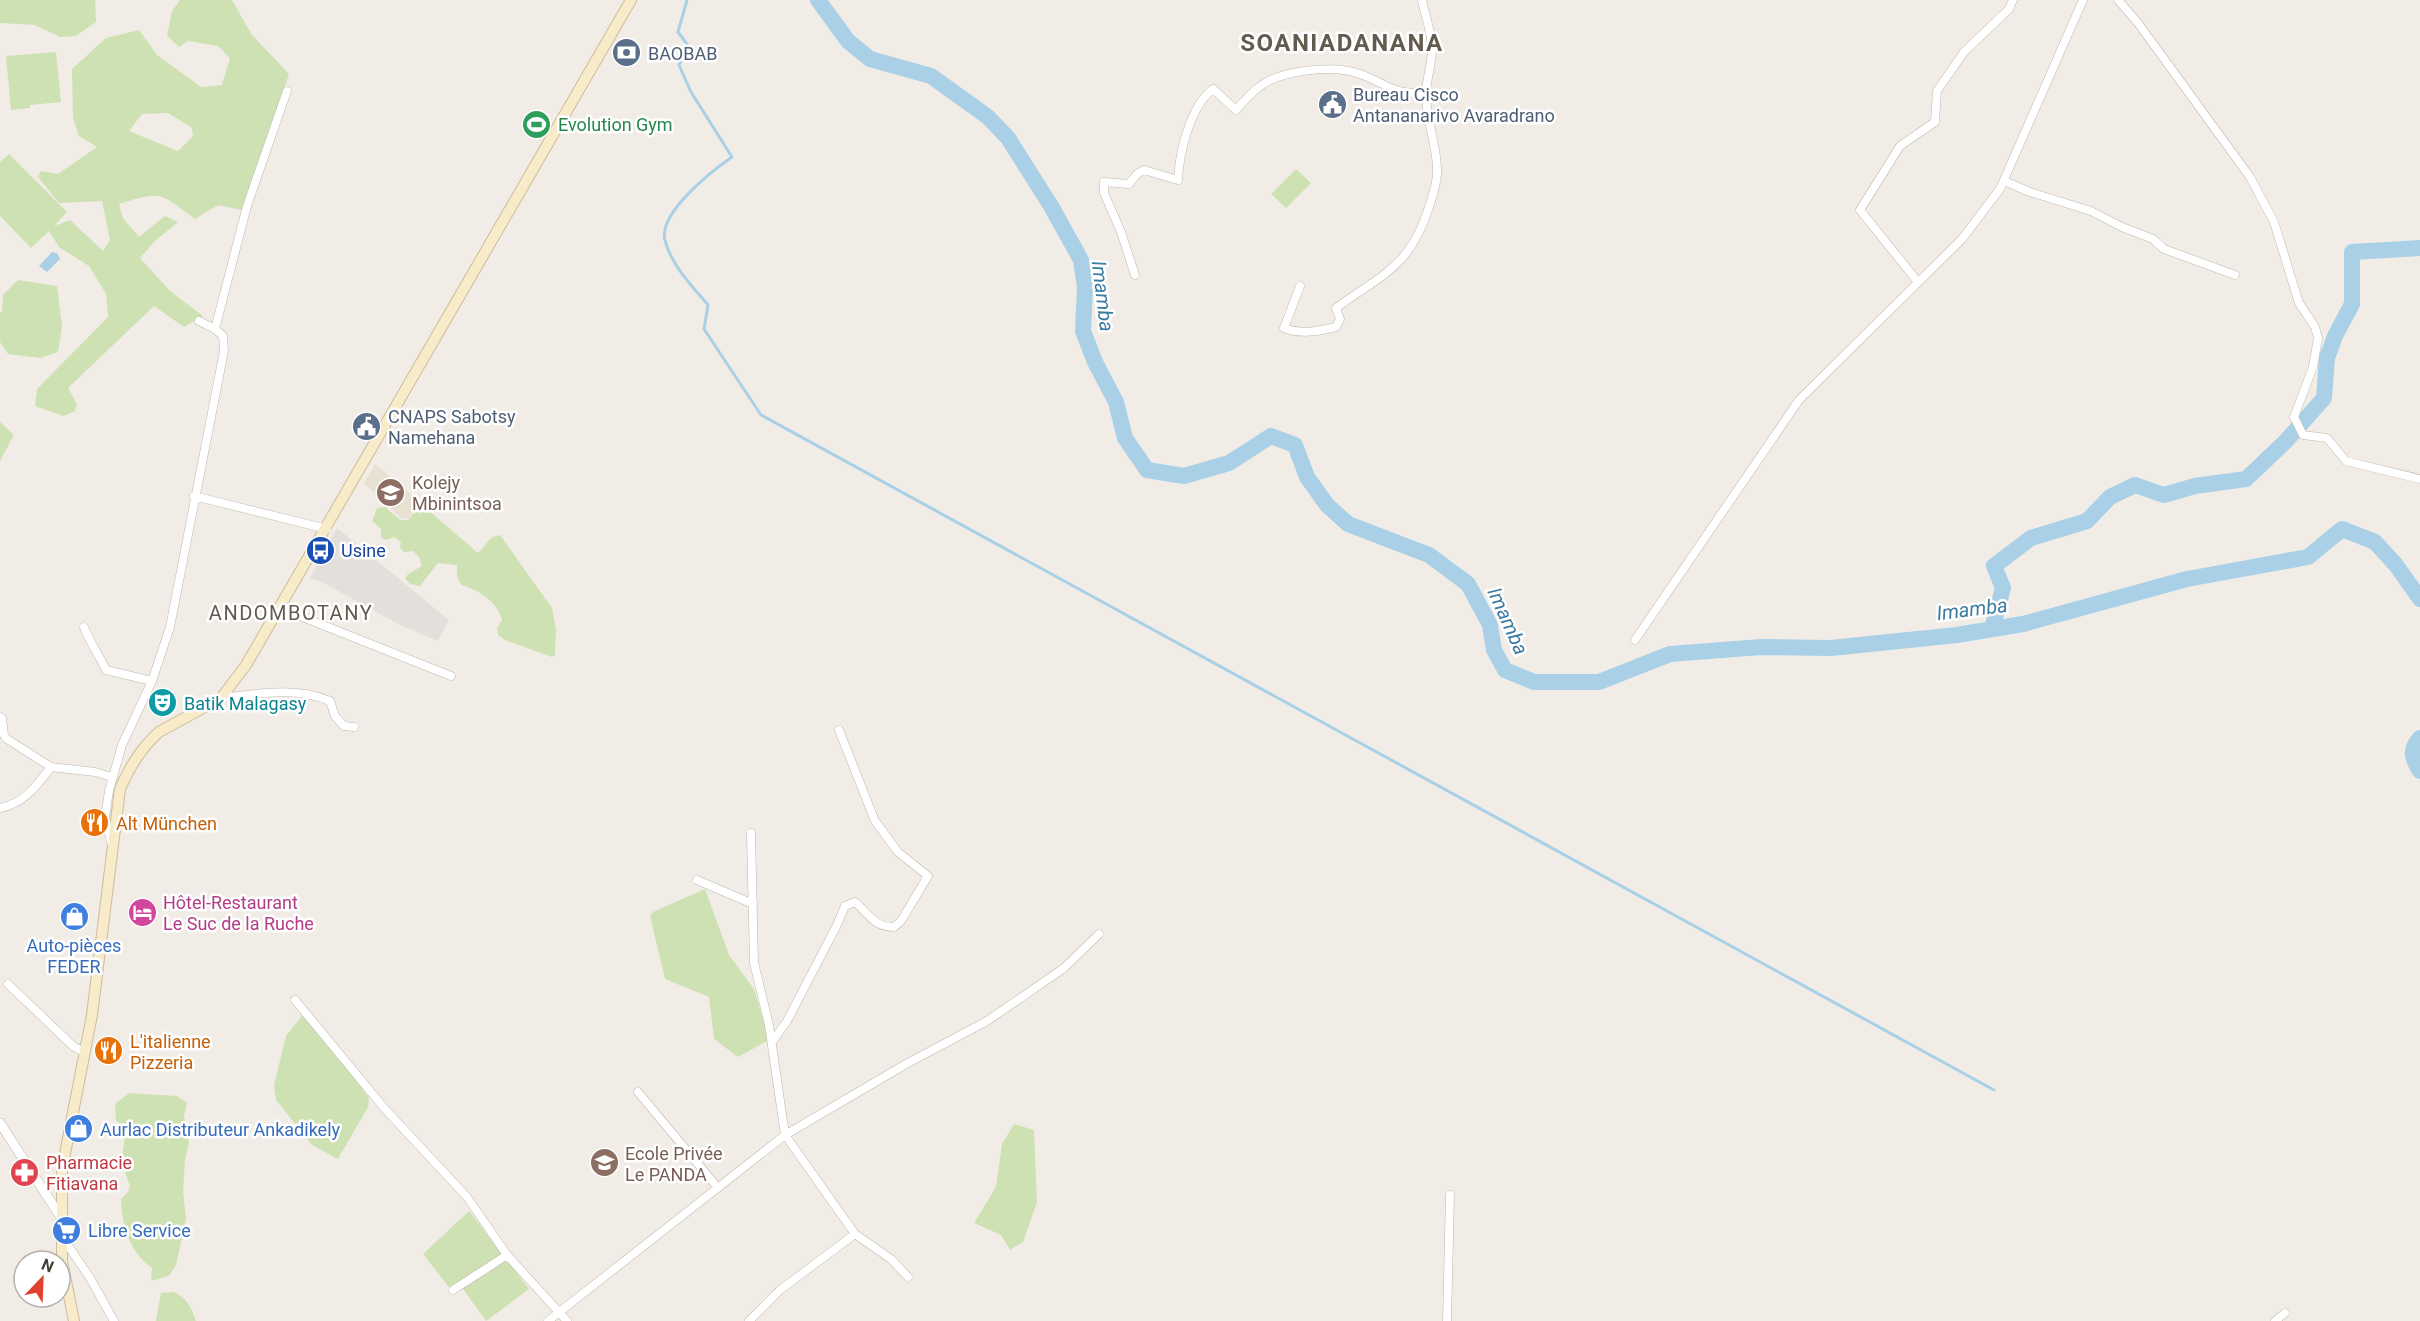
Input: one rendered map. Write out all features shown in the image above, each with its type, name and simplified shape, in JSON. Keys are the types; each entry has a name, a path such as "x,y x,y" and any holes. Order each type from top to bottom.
{"main road":[{"path":"74,1321 62,1261 60,1216 62,1169 85,1053 120,789 131,764 159,732 220,698 246,665 327,529 631,0"}],"street":[{"path":"1300,286 1284,328 1294,332 1336,327 1340,319 1336,308 1393,269 1410,251 1422,230 1436,182 1436,157 1430,132 1426,93 1432,47 1422,0"},
{"path":"1918,282 1860,210 1900,146 1935,122 1937,91 1964,52 2009,9 2013,0"},
{"path":"1635,640 1799,400 1962,239 2000,189 2083,0"},
{"path":"2118,0 2138,23 2250,177 2274,222 2299,303 2315,327 2318,338 2313,367 2294,417 2303,435 2327,438 2346,460 2420,479"},
{"path":"1135,275 1121,232 1104,193 1104,182 1129,184 1137,174 1144,170 1178,180 1179,161 1190,123 1208,93 1213,89 1236,110 1259,87 1271,80 1317,68 1357,73 1390,89 1409,95 1426,93"},
{"path":"215,328 247,206 287,91"},
{"path":"2004,181 2030,192 2091,211 2122,227 2153,239 2164,249 2235,276"},
{"path":"113,853 105,817 112,777 122,745 152,681 170,627 194,496 225,351 223,336 215,328 199,321"},
{"path":"194,496 327,529"},
{"path":"280,608 451,676"},
{"path":"84,627 91,645 106,670 152,681"},
{"path":"220,698 272,692 311,695 330,701 335,716 344,726 354,727"},
{"path":"0,717 7,740 51,767 94,772 112,777"},
{"path":"772,1042 787,1021 837,926 845,906 855,902 866,912 872,922 885,927 894,927 901,921 928,876 898,852 875,821 838,730"},
{"path":"0,808 9,807 29,795 51,767"},
{"path":"751,833 754,963 772,1042 785,1135 855,1234 891,1259 908,1277"},
{"path":"697,880 753,904"},
{"path":"548,1321 785,1135 906,1064 987,1021 1064,968 1099,934"},
{"path":"8,984 73,1046 85,1053"},
{"path":"295,1000 384,1109 467,1197 507,1254 567,1321"},
{"path":"638,1092 718,1188"},
{"path":"0,1123 60,1216"},
{"path":"1447,1321 1450,1195"},
{"path":"61,1234 90,1278 114,1321"},
{"path":"748,1321 780,1290 855,1234"},
{"path":"453,1290 507,1254"},
{"path":"2275,1321 2285,1313"}],"shaded area":[{"name":"Kolejy Mbinintsoa","path":"375,464 420,502 408,519 401,518 364,483"},
{"name":"Usine","path":"337,528 449,620 438,641 400,625 320,581 310,579"}],"green space":[{"path":"0,0 95,0 96,22 76,36 60,37 35,25 0,23"},
{"path":"180,0 232,0 252,35 289,74 242,210 218,205 195,219 160,196 145,197 119,204 123,218 139,237 165,216 178,222 154,242 140,258 170,291 203,316 184,327 154,306 68,388 77,404 75,411 64,416 35,406 37,389 108,317 106,294 89,266 59,247 49,231 31,248 0,216 0,162 9,154 67,212 54,226 70,220 103,251 110,240 102,201 59,203 38,177 41,171 58,174 97,147 79,136 73,118 72,69 106,38 139,30 157,55 201,87 222,85 230,58 218,46 188,41 179,47 167,36 172,11","holes":["168,113 192,128 193,136 178,151 129,131 142,114"]},
{"path":"56,52 61,102 30,105 30,108 11,110 6,56"},
{"path":"1296,169 1311,183 1286,208 1271,194"},
{"path":"18,280 57,286 62,326 58,352 40,358 8,354 0,342 0,312 2,312 3,295"},
{"path":"0,422 14,435 0,461"},
{"path":"421,504 478,553 492,537 500,535 552,608 556,629 555,655 552,657 507,641 498,635 497,628 502,620 500,613 481,593 461,585 457,576 457,565 438,563 420,586 410,584 405,578 422,566 419,557 413,551 404,552 400,548 401,542 394,537 386,540 381,537 381,529 372,521 377,508 385,507 400,520 408,520"},
{"path":"705,889 729,955 754,989 769,1040 738,1057 714,1039 709,997 665,979 650,916 653,912"},
{"path":"305,1012 369,1098 368,1107 338,1159 312,1145 276,1100 274,1085 286,1036"},
{"path":"129,1093 177,1096 187,1103 184,1116 189,1142 183,1191 186,1219 176,1265 169,1276 151,1281 152,1268 132,1246 125,1228 122,1209 121,1199 128,1192 130,1185 122,1158 126,1131 116,1120 115,1104"},
{"path":"1014,1124 1034,1130 1037,1202 1023,1242 1010,1250 1001,1235 974,1223 996,1187 1002,1144"},
{"path":"469,1211 529,1289 486,1321 458,1282 449,1287 423,1254"},
{"path":"173,1292 185,1300 196,1321 156,1321 161,1293"}],"water":[{"path":"52,252 57,253 60,259 47,272 39,266"}],"waterway":[{"path":"687,0 678,32 689,47 679,65 691,92 732,157 700,182 678,206 665,229 665,240 677,267 708,305 704,329 761,415 1994,1090"},
{"name":"Imamba","path":"818,0 848,41 870,59 931,76 988,117 1008,138 1051,206 1081,260 1085,287 1083,331 1095,362 1116,402 1125,438 1147,470 1184,476 1229,463 1271,436 1295,445 1307,477 1327,505 1348,524 1429,555 1468,584 1490,625 1494,650 1505,670 1534,682 1599,682 1670,654 1761,647 1831,648 1957,635 2023,624 2187,579 2308,557 2342,529 2375,542 2396,565 2420,599"},
{"path":"1992,629 2003,588 1994,566 2031,538 2087,521 2110,497 2135,485 2164,495 2195,486 2246,479 2286,441 2324,398 2327,358 2335,336 2352,304 2352,252 2420,248"},
{"name":"Imamba","path":"2420,738 2413,751 2420,771"}],"place":[{"name":"BAOBAB","path":"627,53"},
{"name":"Bureau Cisco Antananarivo Avaradrano","path":"1332,104"},
{"name":"Evolution Gym","path":"537,124"},
{"name":"CNAPS Sabotsy Namehana","path":"367,426"},
{"name":"Kolejy Mbinintsoa","path":"391,492"},
{"name":"Usine","path":"320,550"},
{"name":"Batik Malagasy","path":"163,703"},
{"name":"Alt München","path":"95,823"},
{"name":"Hôtel-Restaurant Le Suc de la Ruche","path":"142,912"},
{"name":"Auto-pièces FEDER","path":"74,916"},
{"name":"L'italienne Pizzeria","path":"109,1051"},
{"name":"Aurlac Distributeur Ankadikely","path":"79,1129"},
{"name":"Ecole Privée Le PANDA","path":"604,1163"},
{"name":"Pharmacie Fitiavana","path":"25,1172"},
{"name":"Libre Service","path":"67,1230"}],"district":[{"name":"SOANIADANANA","path":"1342,43"},
{"name":"ANDOMBOTANY","path":"291,613"}]}
